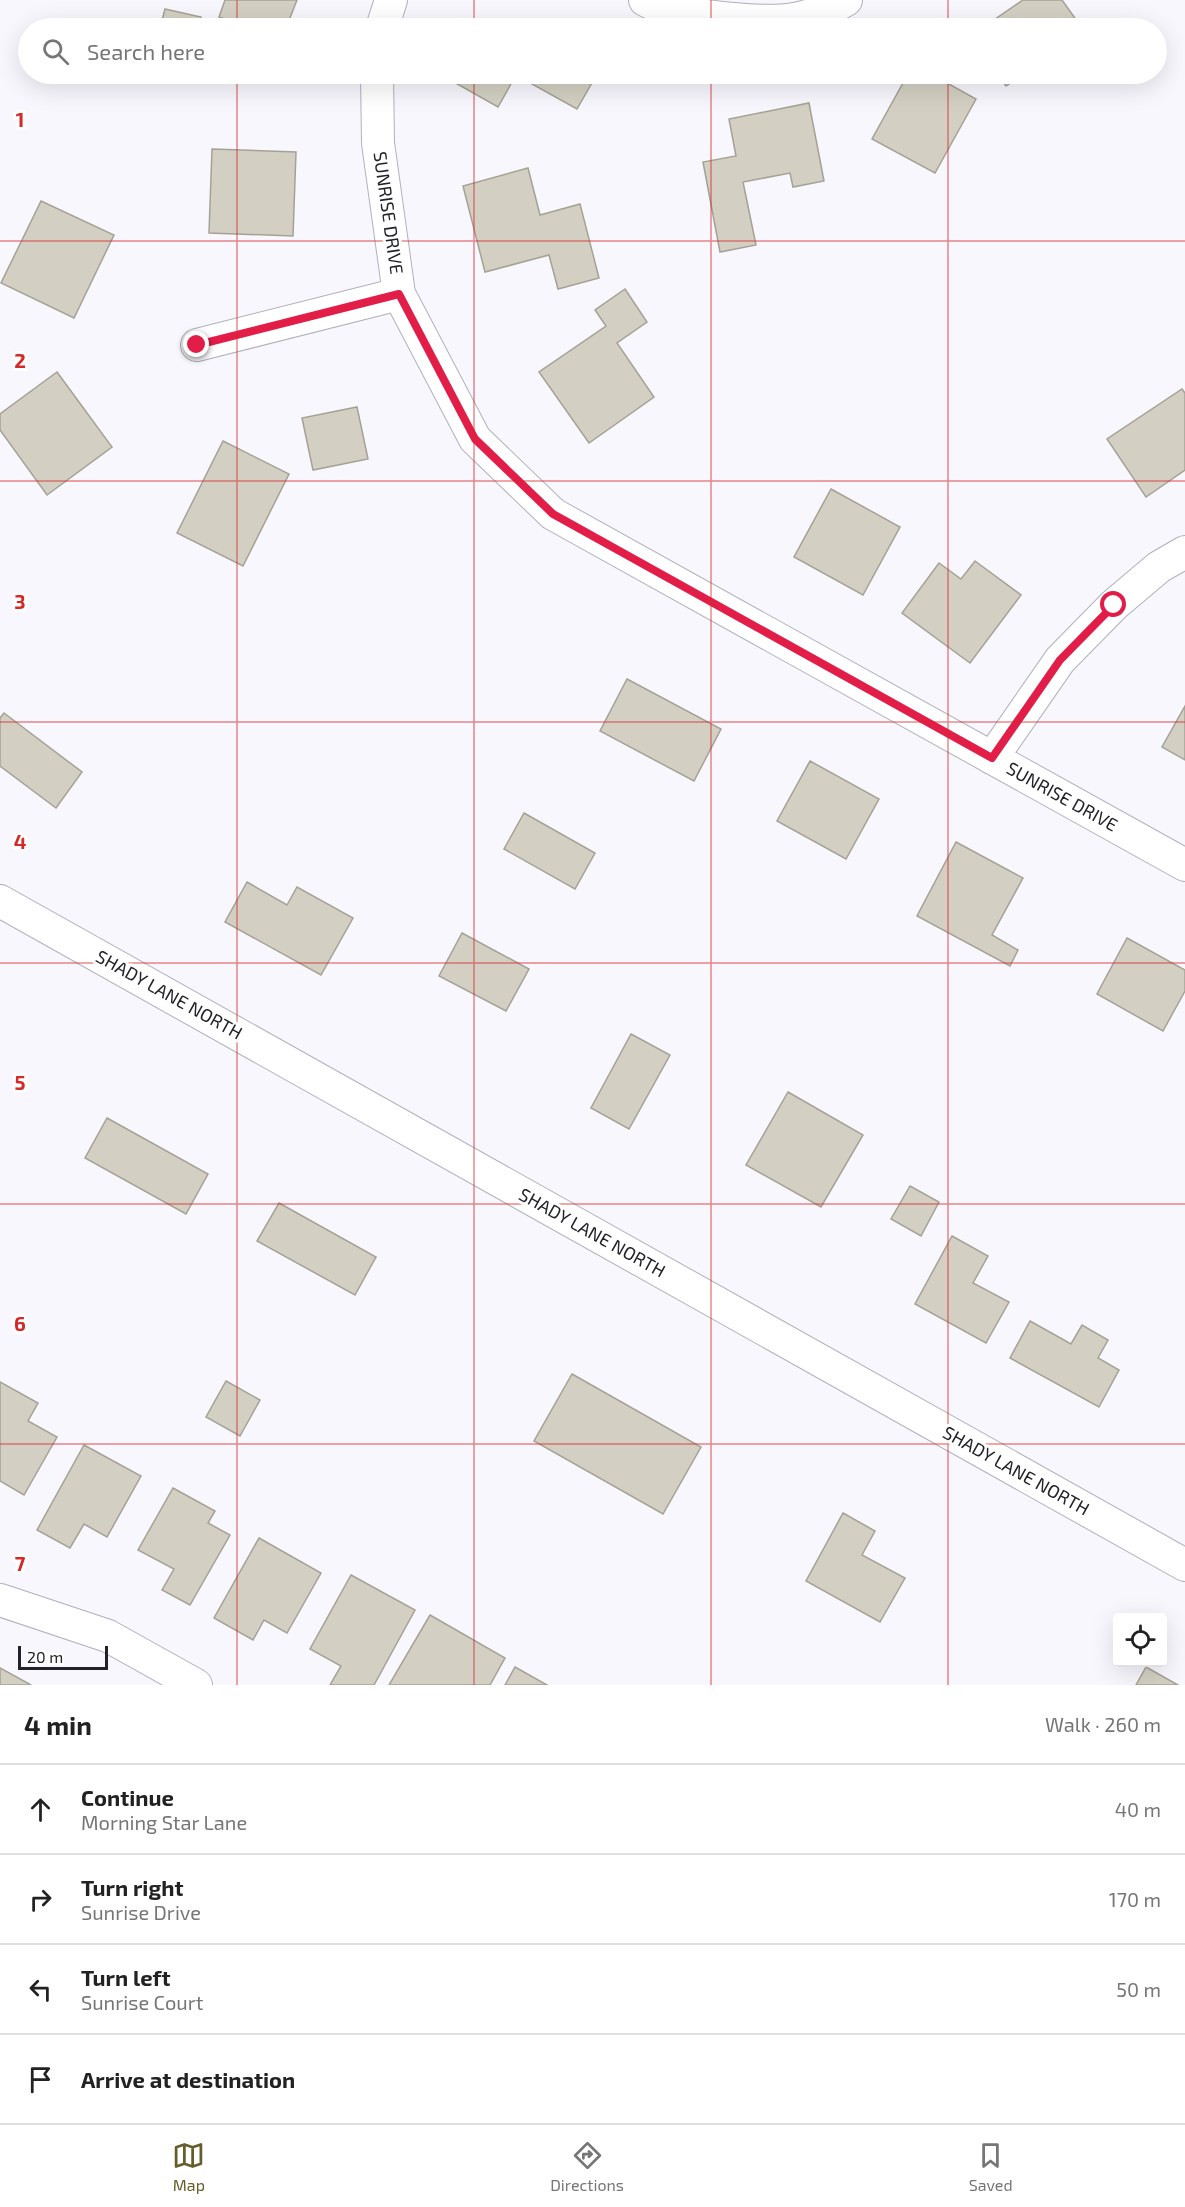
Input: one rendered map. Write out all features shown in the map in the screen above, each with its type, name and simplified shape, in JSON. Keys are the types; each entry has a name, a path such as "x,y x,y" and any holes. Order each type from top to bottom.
{"street":[{"path":"385,18 391,0"},
{"path":"645,0 693,14 728,18"},
{"path":"798,18 846,0"},
{"name":"SUNRISE DRIVE","path":"377,84 378,143 399,294 475,439 553,514 1185,865"},
{"path":"197,345 399,294"},
{"path":"992,758 1060,660 1114,605 1159,567 1185,552"},
{"name":"SHADY LANE NORTH","path":"0,901 1185,1565"},
{"path":"0,1600 108,1636 196,1685"}],"building":[{"path":"225,0 297,0 290,18 219,17"},
{"path":"1023,0 1062,0 1075,18 997,18"},
{"path":"165,9 201,17 201,18 163,18"},
{"path":"457,84 511,84 498,107"},
{"path":"532,84 591,84 577,109"},
{"path":"902,84 949,84 976,99 935,173 872,139"},
{"path":"809,103 824,181 793,187 790,173 743,182 756,245 720,252 703,162 736,156 729,119"},
{"path":"212,149 296,152 293,236 209,233"},
{"path":"528,168 540,215 580,204 599,278 558,289 549,255 485,272 463,186"},
{"path":"41,201 114,235 74,318 1,283"},
{"path":"625,289 647,322 617,343 654,397 589,443 539,372 606,326 595,310"},
{"path":"57,372 112,447 47,495 0,430 0,414"},
{"path":"1182,389 1185,393 1185,470 1146,497 1107,439"},
{"path":"357,407 368,459 313,470 302,418"},
{"path":"223,441 289,474 243,566 177,533"},
{"path":"831,489 900,527 863,595 794,557"},
{"path":"975,561 1021,595 970,663 902,613 939,563 961,579"},
{"path":"627,679 721,729 694,781 600,731"},
{"path":"1185,706 1185,760 1162,747"},
{"path":"4,713 82,772 56,808 0,766 0,718"},
{"path":"810,761 879,799 846,859 777,821"},
{"path":"524,813 595,853 575,889 504,849"},
{"path":"956,842 1023,878 992,935 1018,950 1010,966 917,916"},
{"path":"247,882 287,905 297,887 353,918 321,975 225,922"},
{"path":"462,933 529,969 506,1011 439,976"},
{"path":"1127,938 1185,970 1185,991 1163,1031 1097,994"},
{"path":"631,1034 670,1055 629,1129 591,1108"},
{"path":"788,1092 863,1135 821,1207 746,1165"},
{"path":"107,1118 208,1174 186,1214 85,1158"},
{"path":"910,1186 939,1202 921,1236 891,1219"},
{"path":"279,1203 376,1257 355,1295 257,1241"},
{"path":"952,1236 988,1256 973,1283 1009,1302 986,1343 915,1304"},
{"path":"1030,1321 1071,1344 1082,1325 1108,1340 1098,1358 1119,1370 1099,1407 1010,1358"},
{"path":"572,1374 701,1447 663,1514 534,1441"},
{"path":"226,1381 260,1400 240,1436 206,1417"},
{"path":"0,1382 38,1403 28,1421 57,1437 24,1495 0,1481"},
{"path":"84,1445 141,1476 107,1537 84,1524 70,1548 37,1530"},
{"path":"173,1488 215,1511 208,1523 230,1535 190,1605 162,1590 174,1569 138,1550"},
{"path":"843,1513 875,1531 862,1555 905,1578 880,1622 806,1581"},
{"path":"259,1538 321,1573 287,1633 264,1620 253,1640 214,1618"},
{"path":"351,1575 415,1610 374,1685 330,1685 341,1666 310,1649"},
{"path":"430,1615 505,1658 490,1685 389,1685"},
{"path":"515,1667 547,1685 505,1685"},
{"path":"1146,1667 1178,1685 1136,1685"},
{"path":"0,1668 31,1685 0,1685"}],"route":[{"path":"197,345 399,294 475,439 553,514 992,758 1060,660 1114,605"}]}
